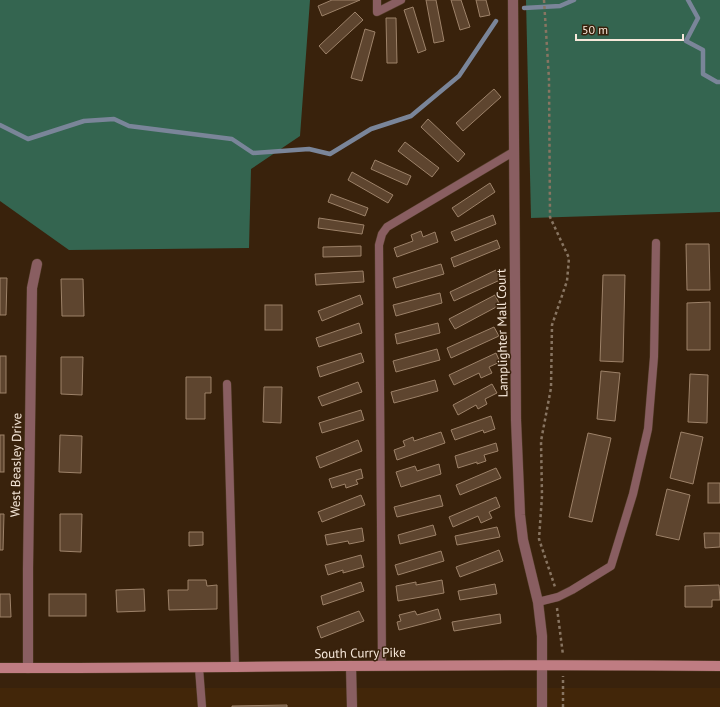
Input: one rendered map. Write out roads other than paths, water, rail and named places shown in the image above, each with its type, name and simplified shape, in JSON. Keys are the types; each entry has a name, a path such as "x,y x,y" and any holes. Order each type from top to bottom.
{"main road":[{"name":"South Curry Pike","path":"0,668 199,668 542,664 720,666"}],"street":[{"name":"Lamplighter Mall Court","path":"513,0 516,420 520,515 523,540 538,602 542,636 542,707"},
{"name":"West Beasley Drive","path":"28,668 32,288 38,264"},
{"path":"351,666 352,707"}],"lane":[{"path":"377,0 378,12 401,0"},
{"path":"382,666 379,245 382,234 388,227 513,152"},
{"path":"538,602 558,597 611,566 633,494 648,429 654,357 656,243"},
{"path":"227,384 235,667"},
{"path":"199,668 202,707"}],"waterway":[{"path":"524,8 560,6 574,0"},
{"path":"688,0 698,18 686,41 703,50 703,74 717,82 720,82"},
{"path":"0,125 28,139 84,121 114,119 129,126 232,139 253,153 309,149 330,154 371,129 411,116 459,76 496,21"}]}
